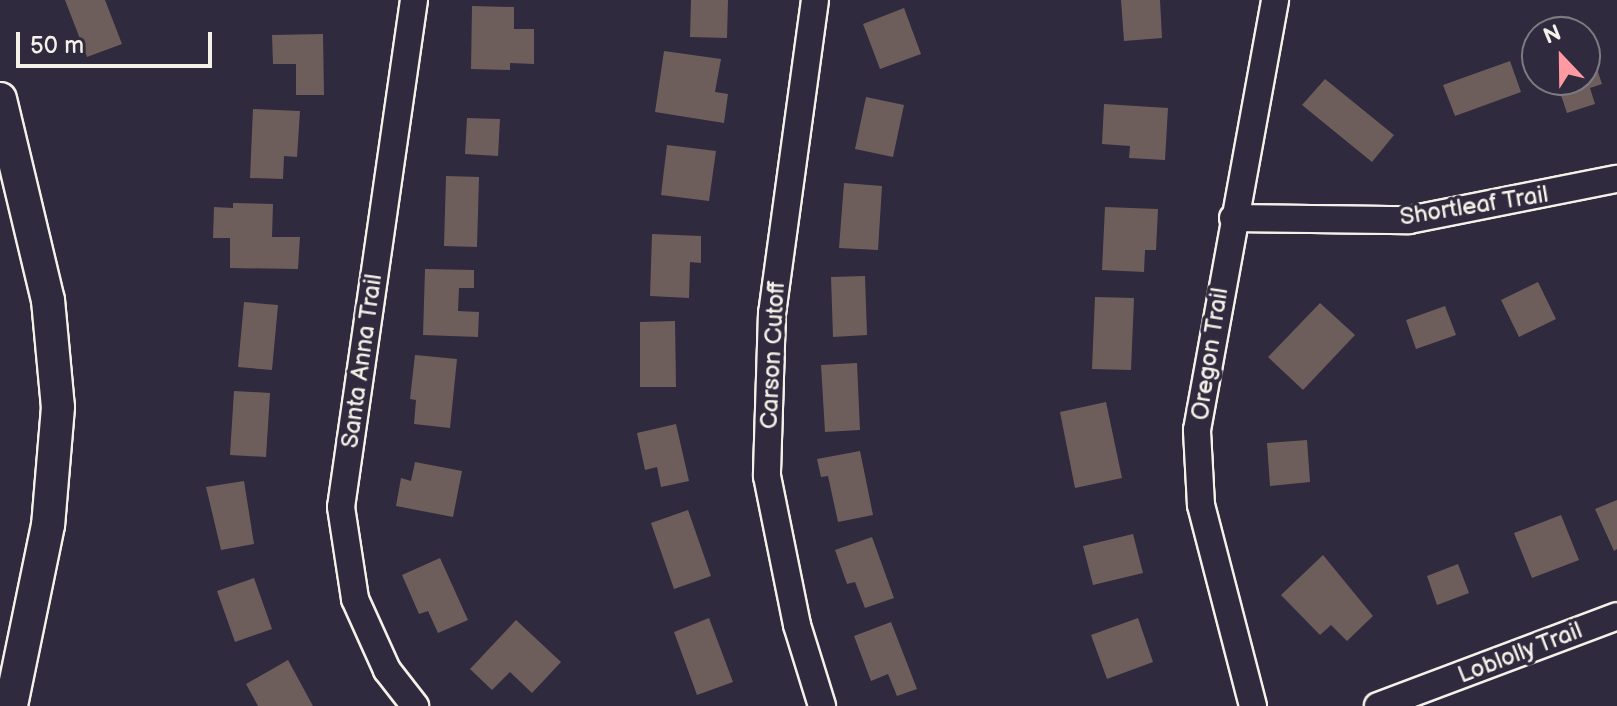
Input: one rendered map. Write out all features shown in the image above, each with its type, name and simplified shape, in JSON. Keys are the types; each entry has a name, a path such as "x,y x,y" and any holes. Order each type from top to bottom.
{"street":[{"name":"Santa Anna Trail","path":"414,0 341,507 355,599 387,670 415,706"},
{"name":"Carson Cutoff","path":"815,0 772,313 767,476 797,625 822,706"},
{"name":"Oregon Trail","path":"1253,706 1201,505 1197,430 1233,218 1275,0"},
{"path":"0,99 48,300 58,407 48,525 11,706"},
{"name":"Shortleaf Trail","path":"1233,218 1409,220 1617,179"},
{"name":"Loblolly Trail","path":"1378,706 1617,616"}],"building":[{"path":"65,0 105,0 122,44 87,57"},
{"path":"691,0 728,0 727,38 690,37"},
{"path":"1121,0 1160,0 1162,38 1124,41"},
{"path":"472,6 514,7 514,29 534,29 534,64 510,63 510,70 471,69"},
{"path":"904,8 921,54 880,69 863,24"},
{"path":"323,34 324,95 296,95 296,64 273,64 272,35"},
{"path":"664,51 721,59 715,92 728,94 724,123 655,112"},
{"path":"1510,61 1521,92 1455,116 1443,85"},
{"path":"1325,79 1394,135 1372,162 1302,105"},
{"path":"1561,96 1592,96 1595,104 1567,113"},
{"path":"866,97 904,105 893,157 855,149"},
{"path":"1104,104 1168,108 1165,160 1129,158 1130,146 1102,144"},
{"path":"253,109 300,111 297,157 284,156 283,179 250,178"},
{"path":"467,118 500,119 498,156 465,154"},
{"path":"667,145 716,151 709,201 661,195"},
{"path":"446,176 479,177 477,247 444,246"},
{"path":"844,183 882,186 878,250 839,248"},
{"path":"233,203 273,204 272,237 300,237 298,269 230,268 230,238 213,238 214,207 233,208"},
{"path":"1105,207 1158,209 1156,250 1145,250 1144,272 1102,270"},
{"path":"652,234 701,236 701,263 690,262 689,298 650,296"},
{"path":"425,269 474,270 474,288 459,288 458,311 479,312 478,337 423,335"},
{"path":"865,276 867,335 833,337 831,277"},
{"path":"1538,282 1556,319 1519,337 1501,300"},
{"path":"1095,297 1134,298 1131,370 1092,369"},
{"path":"244,302 278,305 272,370 238,367"},
{"path":"1320,303 1355,335 1303,390 1268,357"},
{"path":"1445,306 1456,335 1416,349 1406,320"},
{"path":"675,321 676,387 640,387 640,322"},
{"path":"415,355 457,359 450,428 414,424 416,400 410,399"},
{"path":"857,363 860,430 825,432 821,365"},
{"path":"234,391 270,393 266,457 230,455"},
{"path":"1106,402 1122,478 1075,488 1060,412"},
{"path":"676,424 689,481 661,487 657,467 645,470 637,433"},
{"path":"1307,440 1310,482 1270,486 1267,443"},
{"path":"860,451 873,515 838,522 828,476 821,477 817,459"},
{"path":"415,462 462,471 453,517 396,506 401,478 411,481"},
{"path":"244,481 254,544 221,550 206,487"},
{"path":"1617,500 1617,549 1614,551 1595,509"},
{"path":"688,510 711,576 674,589 651,523"},
{"path":"1561,515 1579,560 1532,578 1514,533"},
{"path":"1133,534 1143,573 1093,585 1083,546"},
{"path":"872,537 894,598 865,608 855,582 847,584 835,550"},
{"path":"1323,555 1373,616 1347,641 1331,625 1320,635 1281,595"},
{"path":"440,558 468,620 438,633 428,611 419,614 402,575"},
{"path":"1458,564 1469,593 1437,605 1427,576"},
{"path":"254,578 272,629 235,642 217,591"},
{"path":"709,618 733,682 697,695 674,632"},
{"path":"1138,618 1153,662 1107,679 1091,635"},
{"path":"516,620 561,662 532,693 510,672 492,690 470,669"},
{"path":"891,622 917,689 897,696 888,674 871,681 854,636"},
{"path":"288,660 313,706 258,706 246,684"}]}
